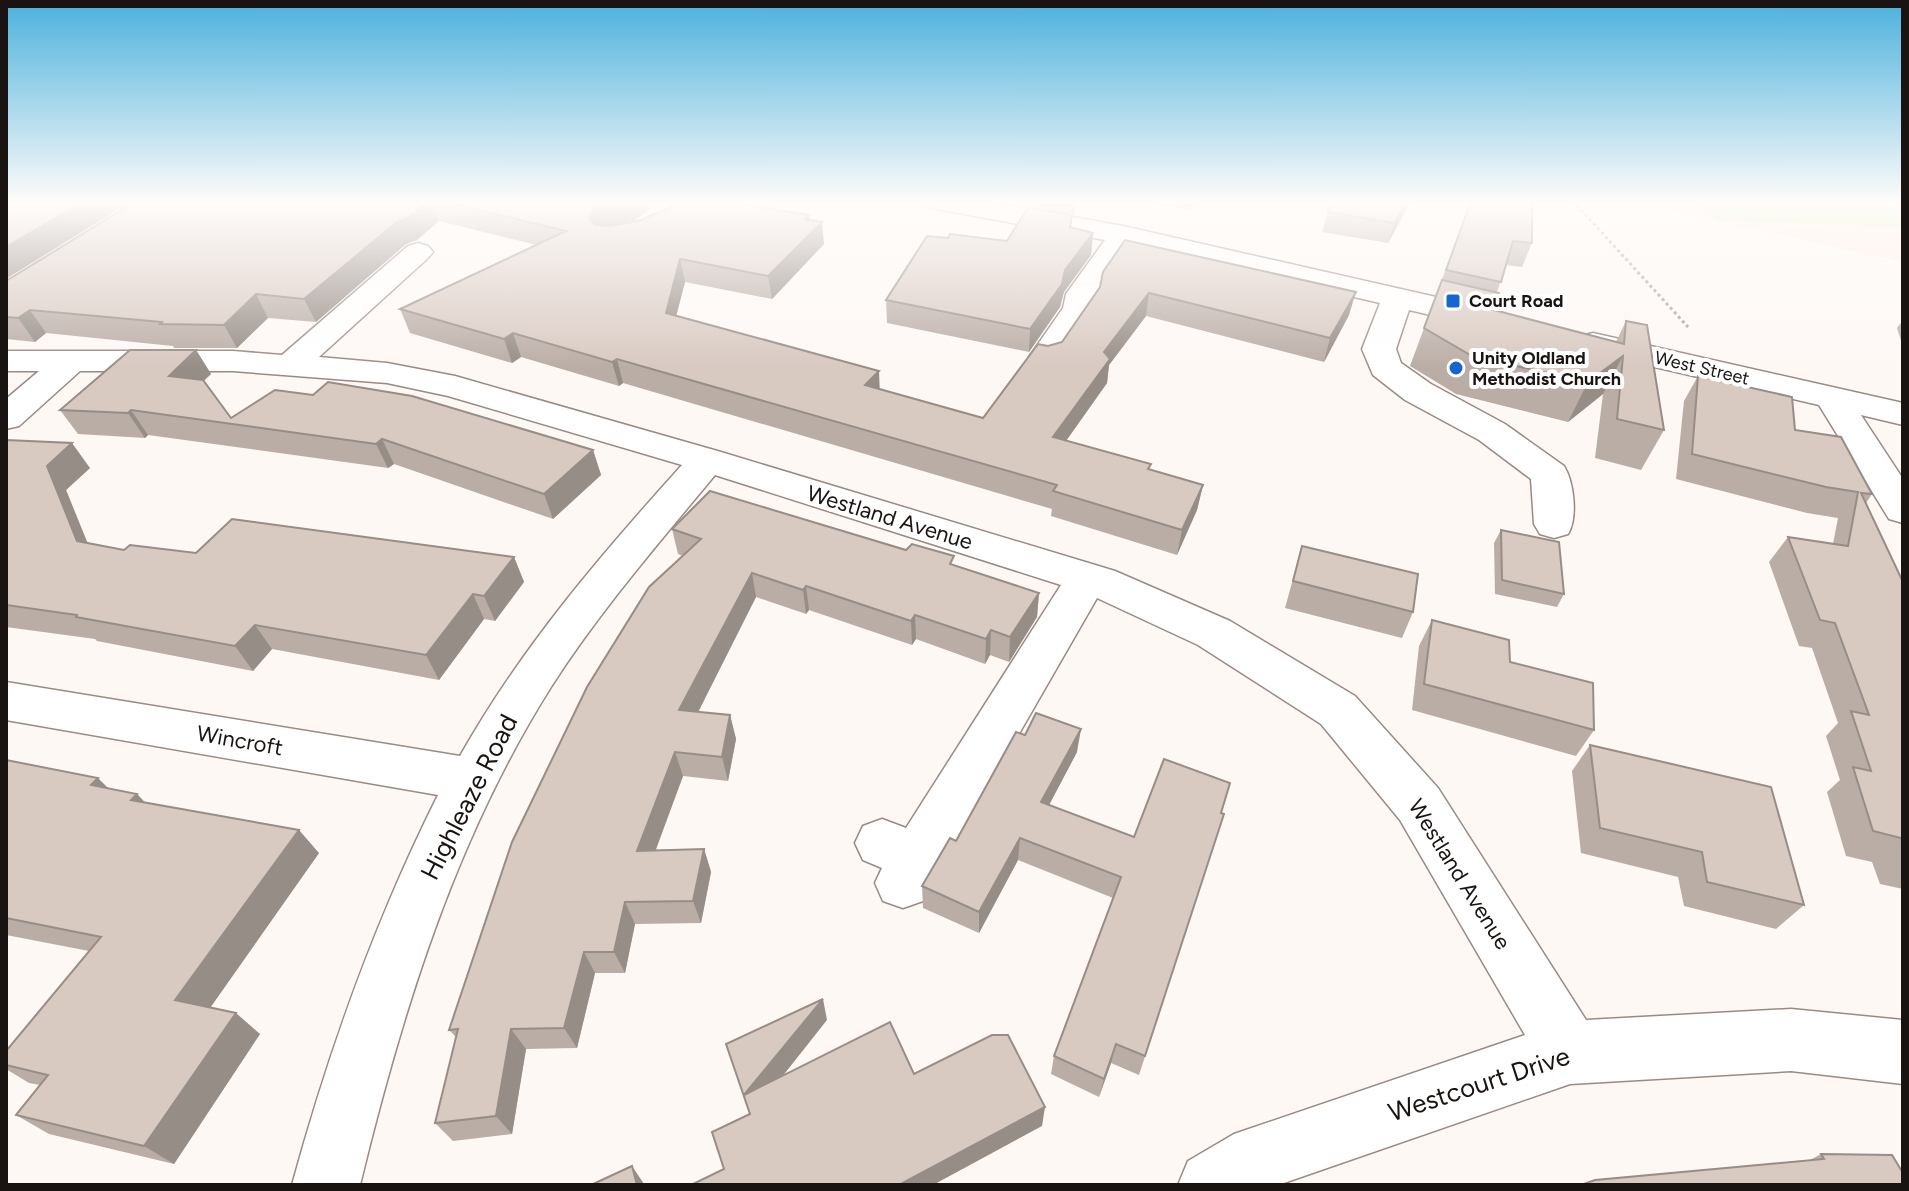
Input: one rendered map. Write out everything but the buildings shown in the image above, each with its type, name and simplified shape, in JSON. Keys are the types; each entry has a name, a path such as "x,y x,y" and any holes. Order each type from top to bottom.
{"street":[{"path":"291,365 413,257"},
{"path":"1046,357 1079,308 1082,294 1108,257"},
{"path":"1219,257 1514,324"},
{"path":"1398,297 1379,349 1385,368 1418,392 1492,432 1550,475 1554,524"},
{"name":"West Street","path":"1557,334 1903,414"},
{"name":"Westland Avenue","path":"6,361 69,363 155,359 291,365 387,373 455,387 707,460 1087,578 1214,633 1338,710 1419,804 1570,1052"},
{"path":"6,418 69,363"},
{"path":"1832,398 1903,510"},
{"name":"Highleaze Road","path":"326,1185 374,1017 407,923 473,780 532,678 579,612 707,460"},
{"path":"901,862 1087,578"},
{"name":"Wincroft","path":"6,701 473,780"},
{"name":"Westcourt Drive","path":"1212,1185 1258,1158 1570,1052 1791,1040 1903,1052"}],"path":[{"path":"1624,257 1732,375"}],"shaded area":[{"path":"1878,257 1903,257 1903,262"}],"place":[{"name":"Court Road","path":"1453,301"},
{"name":"Unity Oldland Methodist Church","path":"1456,368"}]}
